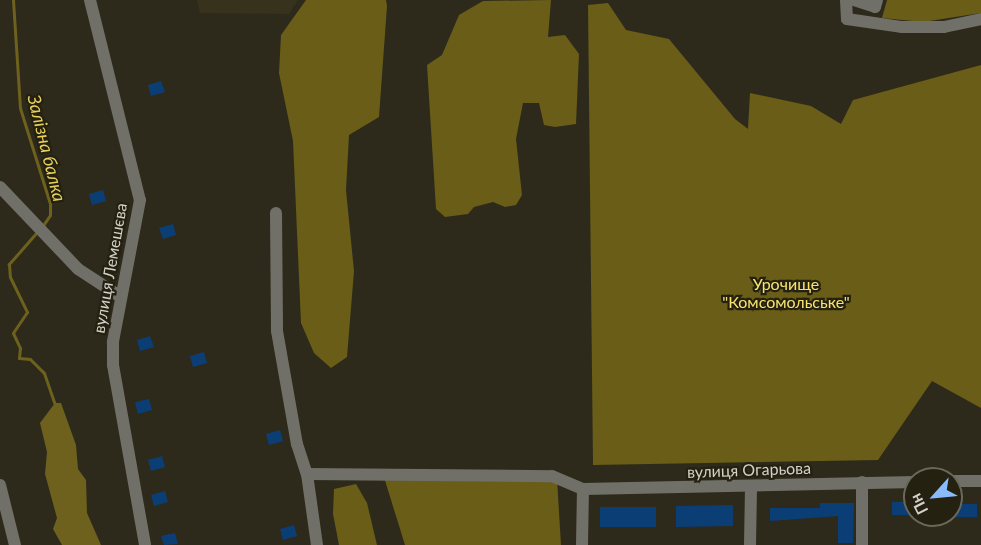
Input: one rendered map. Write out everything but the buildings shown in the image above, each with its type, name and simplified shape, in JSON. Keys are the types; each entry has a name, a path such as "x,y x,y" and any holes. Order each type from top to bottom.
{"street":[{"name":"вулиця Лемешєва","path":"90,0 140,200 121,297 113,365 145,545"},
{"path":"846,0 846,19 902,27 944,27 981,20"},
{"path":"854,0 875,7 877,0"},
{"path":"0,187 78,268 121,297"},
{"path":"276,213 277,331 297,444 307,474 317,545"},
{"path":"307,474 552,476 583,489 582,545"},
{"path":"963,481 981,481"},
{"path":"862,482 862,545"},
{"name":"вулиця Огарьова","path":"583,489 903,482"},
{"path":"0,485 15,545"},
{"path":"750,545 751,487"}],"shaded area":[{"path":"197,0 298,0 289,14 200,13"},
{"path":"55,403 61,403 76,445 78,469 86,480 87,513 101,545 62,545 53,529 57,518 45,474 47,452 40,423"}],"green space":[{"path":"306,0 386,0 387,6 379,117 349,135 346,190 354,271 347,357 331,368 314,353 301,323 293,141 279,73 281,35"},
{"path":"551,0 548,37 565,35 579,54 576,124 555,127 544,125 539,103 523,103 516,139 522,195 516,205 505,207 493,202 474,207 468,214 445,217 436,209 427,65 442,55 459,15 483,1"},
{"path":"887,0 981,0 981,13 923,22 882,18"},
{"name":"Урочище \"Комсомольське\"","path":"608,3 626,30 669,39 735,119 748,129 750,93 811,106 841,124 853,100 981,65 981,408 932,381 878,460 593,465 588,5"},
{"path":"383,474 557,479 561,545 405,545"},
{"path":"356,484 367,503 377,545 339,545 333,514 334,489"}],"waterway":[{"name":"Залізна балка","path":"13,0 20,108 50,204 50,215 42,227"},
{"name":"Залізна балка","path":"37,232 9,264 10,277 27,312 13,333 20,348 19,358 30,359 44,373 56,407"}]}
